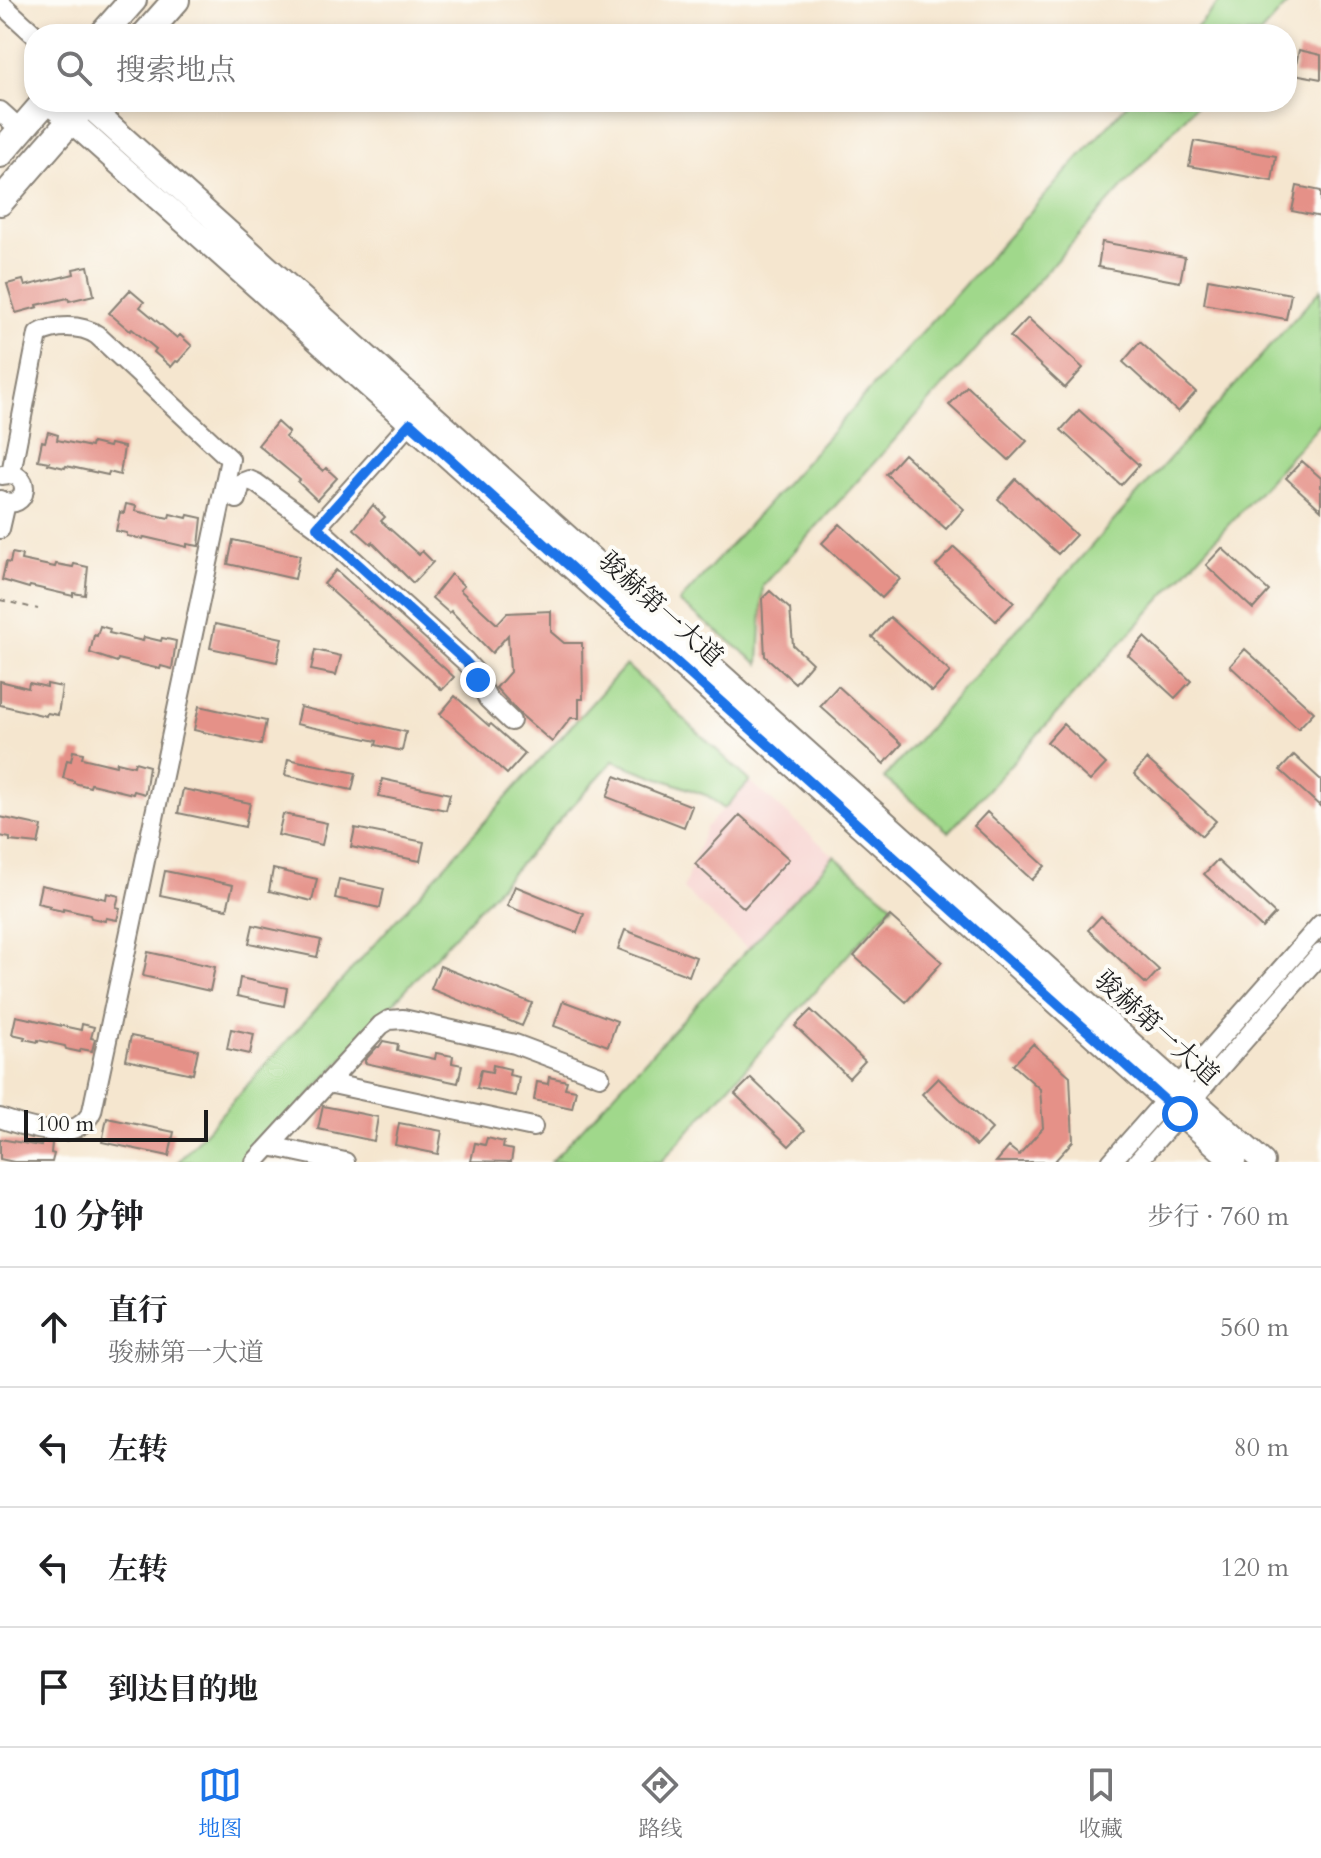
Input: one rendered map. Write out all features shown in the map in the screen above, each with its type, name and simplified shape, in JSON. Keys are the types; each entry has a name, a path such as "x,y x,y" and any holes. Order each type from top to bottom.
{"highway":[{"path":"112,24 133,0"},
{"path":"155,24 176,0"},
{"path":"0,154 37,112"},
{"path":"0,202 78,112"}],"main road":[{"name":"骏赫第一大道","path":"87,112 410,423 1179,1100 1263,1162"},
{"name":"骏赫第一大道","path":"88,112 1179,1100 1234,1162"}],"street":[{"path":"0,3 24,25"},
{"path":"0,111 21,130"},
{"path":"0,529 3,502 11,504 20,500 24,491 23,481 15,475 5,475 38,334 44,331 77,326 97,335 230,459 92,1111 78,1128 60,1132 0,1118"},
{"path":"317,527 410,423"},
{"path":"237,499 241,483 249,480 317,527 465,661 474,671 488,699 511,721"},
{"path":"1137,1162 1179,1100 1321,924"},
{"path":"1111,1162 1179,1100 1321,953"},
{"path":"255,1162 385,1021 398,1018 515,1044 600,1076"},
{"path":"328,1083 533,1127"},
{"path":"270,1146 345,1162"}],"path":[{"path":"0,600 38,609"}],"shaded area":[{"path":"750,781 834,856 749,950 683,889 706,827"}],"green space":[{"path":"1221,0 1291,0 1269,24 1200,24"},
{"path":"1120,112 1190,112 763,586 759,664 679,602"},
{"path":"1321,289 1321,423 949,832 884,778"},
{"path":"626,665 750,781 724,809 708,796 613,761 249,1162 178,1162"},
{"path":"834,856 893,905 661,1162 551,1162"}],"building":[{"path":"1299,50 1321,55 1321,79 1297,75"},
{"path":"1194,141 1276,156 1272,181 1189,166"},
{"path":"1297,186 1321,191 1321,217 1292,211"},
{"path":"1102,242 1185,257 1180,282 1098,267"},
{"path":"88,266 94,295 37,305 16,313 7,284 23,280 25,286 74,274 73,269"},
{"path":"1208,279 1291,294 1286,319 1204,304"},
{"path":"130,290 144,302 140,307 177,338 180,335 192,346 171,367 154,352 156,349 109,313"},
{"path":"1028,318 1083,368 1065,388 1010,337"},
{"path":"1140,342 1196,392 1178,412 1123,362"},
{"path":"967,386 1027,441 1009,460 949,405"},
{"path":"1079,410 1139,465 1121,485 1061,430"},
{"path":"277,422 289,433 285,437 323,471 326,468 337,478 317,500 298,482 300,480 258,445"},
{"path":"48,432 58,435 57,440 91,447 92,443 124,447 120,475 65,468 38,460 42,441 45,442"},
{"path":"904,454 964,509 946,529 886,474"},
{"path":"1302,461 1321,478 1321,510 1286,478"},
{"path":"1016,479 1076,535 1058,554 998,499"},
{"path":"126,504 136,506 135,511 169,518 170,514 202,518 199,546 187,544 187,547 127,536 127,533 116,531 120,512 124,513"},
{"path":"373,505 385,517 381,521 419,555 422,551 433,562 413,583 372,542 354,529"},
{"path":"840,524 900,579 882,598 822,543"},
{"path":"233,540 300,555 295,579 228,564"},
{"path":"954,547 1014,602 996,621 936,566"},
{"path":"1222,548 1269,591 1253,609 1206,565"},
{"path":"12,553 22,555 21,560 55,567 56,564 73,567 74,564 88,567 85,595 73,593 73,596 2,580 6,562 10,563"},
{"path":"336,570 454,677 442,690 324,584"},
{"path":"451,574 464,586 460,590 497,624 507,613 551,611 551,632 564,643 582,643 583,699 579,699 579,718 571,718 552,742 496,688 510,672 508,635 492,653 451,611 449,613 432,598"},
{"path":"770,591 790,609 793,645 812,663 795,683 765,656 762,599"},
{"path":"890,617 950,672 932,692 872,637"},
{"path":"215,624 282,638 277,662 210,648"},
{"path":"100,626 110,629 109,633 143,641 144,637 176,641 172,669 118,659 117,662 90,653 94,635 97,636"},
{"path":"1144,637 1191,681 1175,698 1128,655"},
{"path":"1245,649 1314,712 1298,729 1230,666"},
{"path":"315,650 341,656 336,675 311,670"},
{"path":"0,681 28,688 29,683 62,687 58,715 47,713 46,716 0,705"},
{"path":"838,686 902,744 884,764 820,706"},
{"path":"455,696 525,754 507,774 440,714"},
{"path":"199,706 266,721 261,745 194,730"},
{"path":"300,707 406,732 402,751 376,745 377,741 296,724"},
{"path":"1063,724 1106,764 1090,781 1047,742"},
{"path":"73,751 83,753 82,758 116,766 117,762 134,766 135,762 149,766 145,794 91,784 90,787 63,778 67,760 71,761"},
{"path":"1294,755 1321,780 1321,807 1280,770"},
{"path":"288,759 356,773 352,790 285,775"},
{"path":"1147,759 1216,821 1202,836 1134,774"},
{"path":"615,776 692,806 684,827 607,797"},
{"path":"382,779 450,794 446,810 379,796"},
{"path":"183,789 250,803 245,827 178,813"},
{"path":"987,812 1045,866 1032,880 974,826"},
{"path":"283,814 327,823 322,845 278,835"},
{"path":"740,815 789,859 744,908 695,864"},
{"path":"0,817 42,826 38,844 10,841 10,838 0,836"},
{"path":"355,828 424,842 420,861 351,847"},
{"path":"1217,860 1275,914 1262,928 1204,874"},
{"path":"273,869 317,879 312,901 269,891"},
{"path":"165,871 233,885 227,909 160,895"},
{"path":"339,879 384,889 380,908 335,898"},
{"path":"41,885 106,899 107,893 119,896 117,920 106,918 105,921 37,903"},
{"path":"515,886 584,914 577,933 507,906"},
{"path":"890,916 942,962 906,1002 854,956"},
{"path":"1101,916 1159,970 1146,984 1088,930"},
{"path":"253,925 321,940 317,957 249,943"},
{"path":"625,930 696,957 689,976 618,949"},
{"path":"148,952 215,967 210,991 143,976"},
{"path":"440,966 532,1003 522,1026 431,989"},
{"path":"240,978 287,988 284,1006 237,996"},
{"path":"563,1001 617,1021 608,1046 554,1026"},
{"path":"811,1010 865,1061 849,1078 795,1026"},
{"path":"16,1016 81,1030 82,1024 94,1027 92,1051 81,1049 80,1052 12,1034"},
{"path":"231,1029 254,1034 250,1054 227,1049"},
{"path":"131,1036 198,1050 193,1074 126,1060"},
{"path":"383,1041 398,1044 397,1050 435,1059 436,1053 453,1056 452,1063 462,1065 458,1083 365,1063"},
{"path":"1033,1044 1070,1076 1073,1141 1054,1162 996,1162 1009,1147 1019,1155 1043,1128 1040,1089 1013,1065"},
{"path":"493,1065 510,1069 509,1075 519,1077 516,1096 477,1088 481,1070 492,1072"},
{"path":"549,1077 567,1081 565,1088 576,1090 572,1108 534,1100 537,1082 548,1084"},
{"path":"751,1078 805,1130 789,1146 735,1094"},
{"path":"938,1078 992,1129 976,1146 922,1094"},
{"path":"323,1106 378,1117 374,1141 318,1129"},
{"path":"107,1118 174,1132 169,1156 102,1142"},
{"path":"399,1123 442,1131 438,1154 395,1145"},
{"path":"487,1138 504,1142 503,1148 513,1150 511,1162 471,1161 475,1143 485,1145"},
{"path":"0,1139 41,1146 42,1142 52,1143 52,1162 0,1159"}],"route":[{"path":"478,680 465,661 317,527 410,423 1180,1114"}]}
